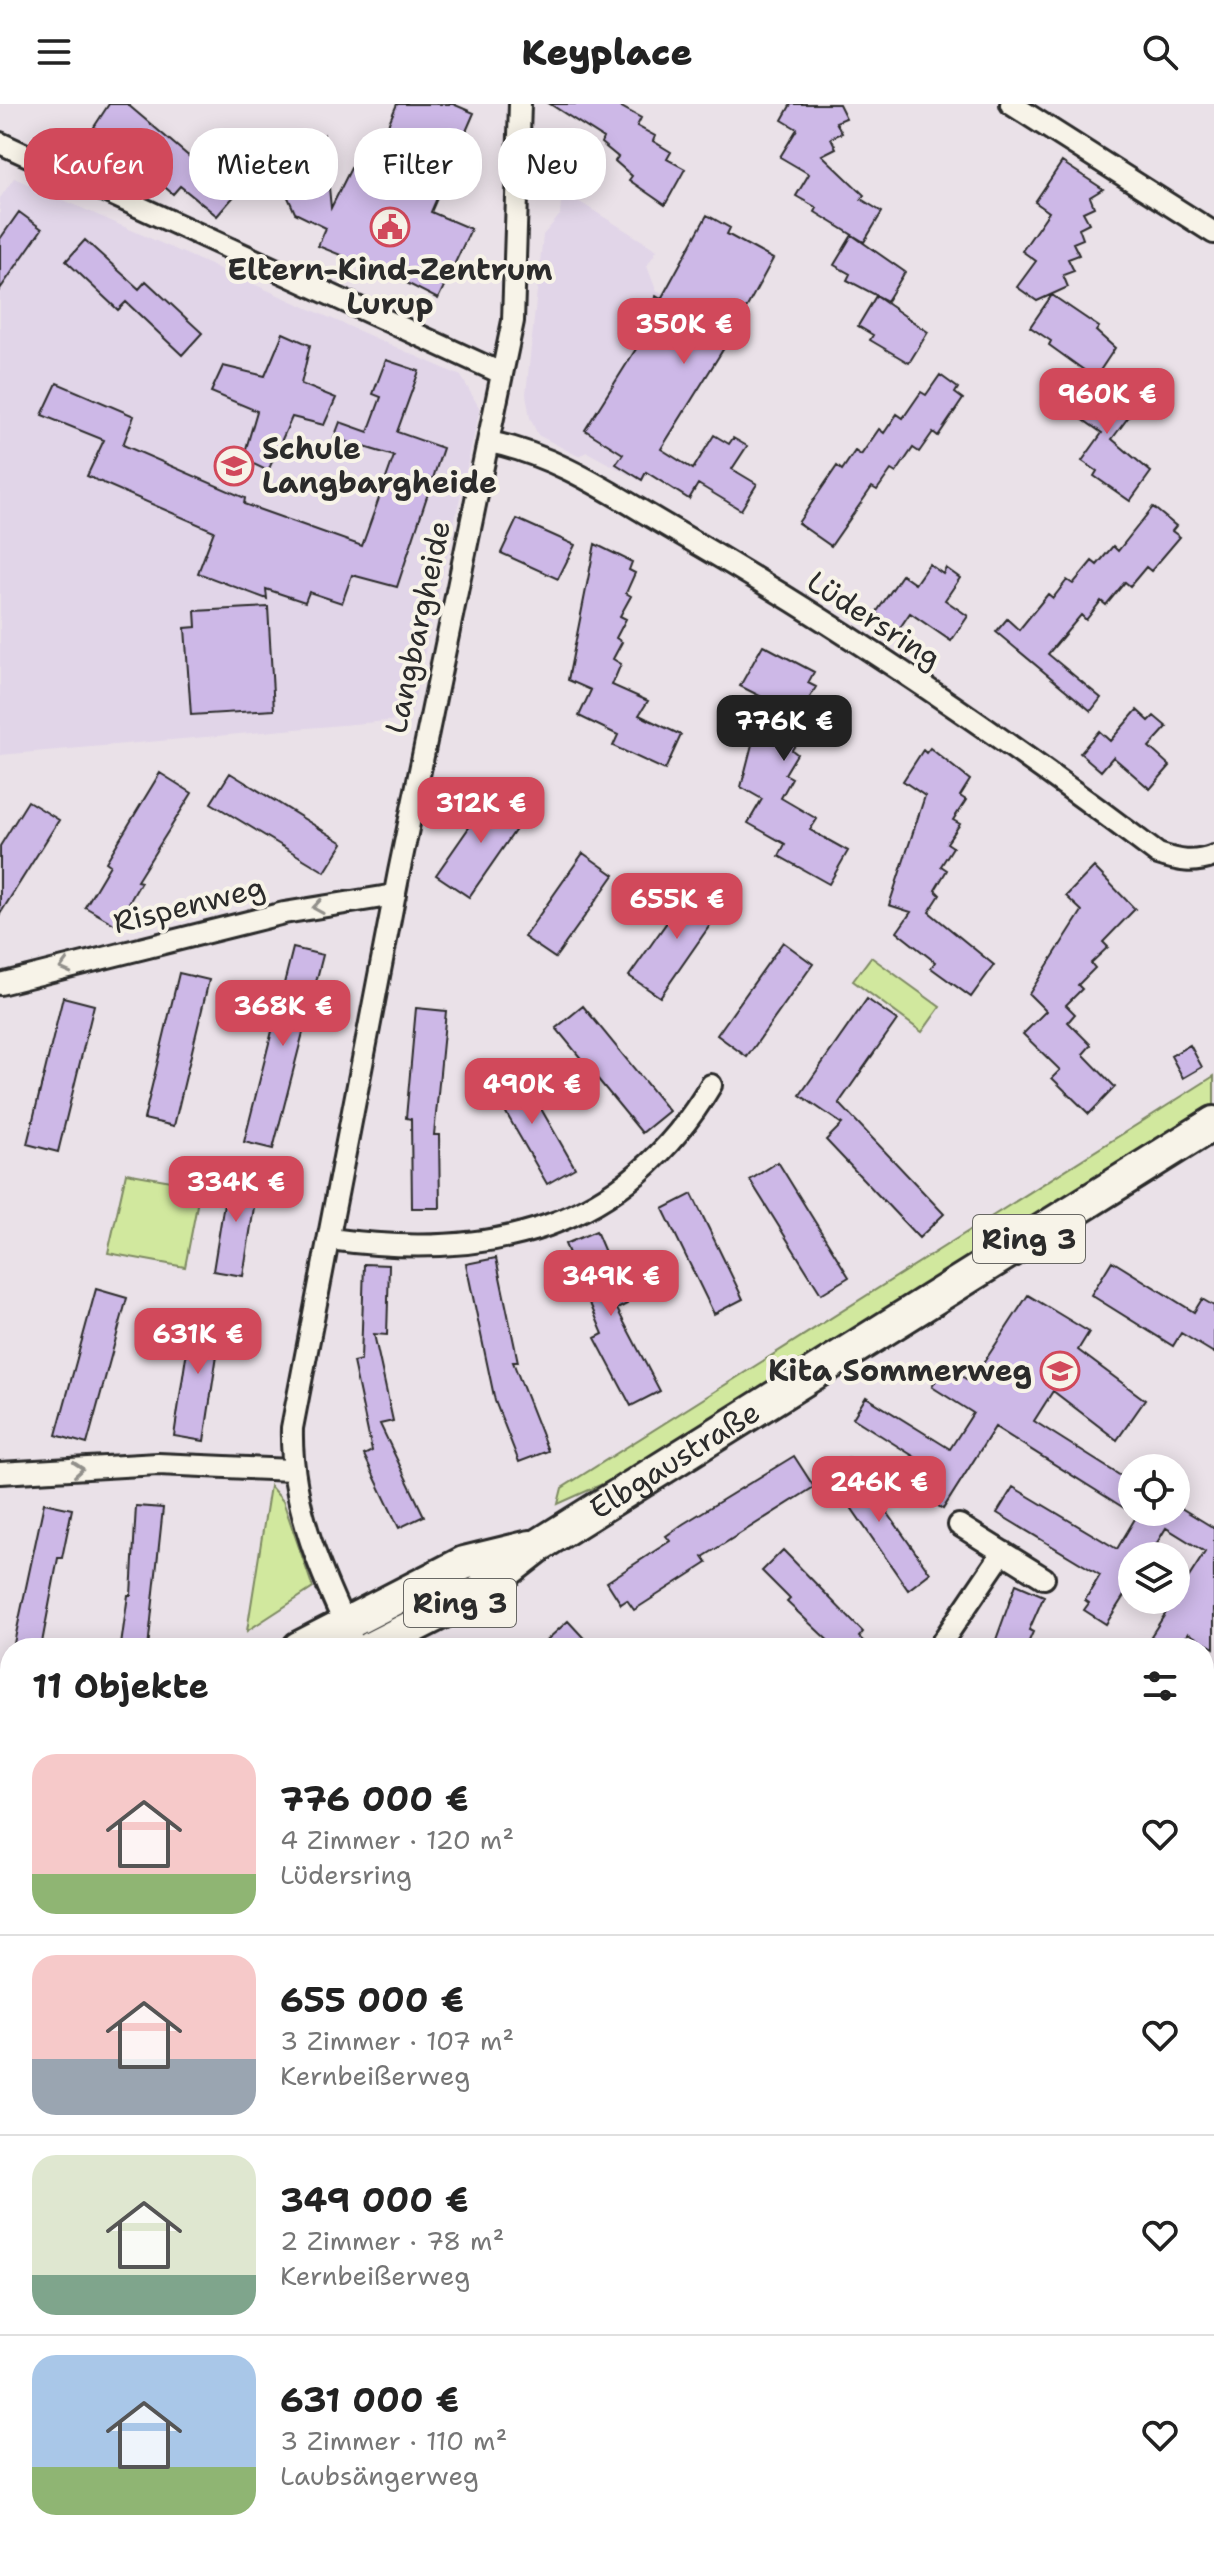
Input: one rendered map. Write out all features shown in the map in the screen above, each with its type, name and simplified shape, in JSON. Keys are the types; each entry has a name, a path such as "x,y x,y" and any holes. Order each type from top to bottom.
{"main road":[{"name":"Elbgaustraße","path":"391,1638 477,1594 541,1544 1214,1123"},
{"name":"Elbgaustraße","path":"351,1636 464,1563 541,1544"}],"street":[{"name":"Langbargheide","path":"351,1636 305,1527 292,1470 292,1428 395,895 513,321 520,104"},
{"path":"1011,104 1214,233"},
{"path":"0,143 501,373"},
{"name":"Lüdersring","path":"489,442 513,447 571,471 733,564 934,695 1158,854 1177,861 1196,862 1214,856"},
{"name":"Rispenweg","path":"0,984 284,913 395,895"},
{"path":"330,1239 399,1248 452,1247 554,1225 599,1203 655,1157 686,1124 711,1085"},
{"path":"0,1473 158,1464 292,1470"},
{"path":"959,1525 1044,1578"},
{"path":"945,1638 1003,1552"}],"shaded area":[{"name":"Schule Langbargheide","path":"14,178 24,182 24,200 64,200 461,376 480,409 410,719 0,755 0,198"},
{"path":"561,200 576,200 657,250 647,266 656,290 734,334 642,482 587,452 578,456 538,435 530,418 526,394 543,235 560,215"}],"green space":[{"path":"871,957 940,1007 922,1032 853,981"},
{"path":"1214,1076 1214,1105 658,1459 558,1504 562,1488"},
{"path":"126,1173 171,1181 202,1179 185,1267 108,1253"},
{"path":"270,1486 283,1501 313,1588 247,1631"}],"building":[{"path":"109,104 127,104 155,128 95,128"},
{"path":"397,104 453,104 474,113 467,128 387,128"},
{"path":"550,104 616,104 641,118 637,126 655,136 653,141 671,152 667,159 685,169 665,205 629,180 632,176 615,161 618,157 606,147 606,128 587,128"},
{"path":"791,104 839,104 846,118 836,122 842,133 831,138 836,148 822,155 864,195 861,199 882,212 864,242 815,212 817,208 796,196 809,174 780,157 797,129 782,120"},
{"path":"173,143 189,156 189,193 180,186 173,194"},
{"path":"1062,162 1103,189 1090,197 1094,207 1083,212 1089,223 1079,228 1083,239 1073,243 1079,255 1068,259 1074,271 1063,275 1068,287 1037,301 1017,287 1036,261 1022,251 1049,212 1035,202"},
{"path":"351,168 354,169 354,200 436,200 431,212 471,229 438,299 393,276 318,246 326,228 295,213 289,200 330,200 331,208 338,200"},
{"path":"197,200 231,200 217,216"},
{"path":"19,212 42,229 0,289 0,239"},
{"path":"707,215 730,228 727,234 773,259 729,340 661,449 693,469 714,435 729,444 733,438 747,446 732,469 757,484 741,510 698,484 689,499 646,472 642,480 616,464 623,454 585,430 641,341 632,335 656,296 661,299"},
{"path":"852,235 905,272 887,301 847,280 850,274 834,265"},
{"path":"85,240 139,289 146,281 202,333 182,355 126,302 118,310 66,261"},
{"path":"1052,295 1099,327 1096,331 1115,348 1095,378 1049,345 1051,341 1030,327"},
{"path":"876,296 928,332 909,363 870,340 873,335 858,326"},
{"path":"283,333 310,345 301,384 336,398 324,425 292,417 268,471 243,459 257,411 211,392 223,366 265,376"},
{"path":"386,360 419,371 397,432 443,448 397,587 352,575 342,603 309,592 305,602 266,589 267,599 198,573 214,531 87,476 104,440 42,415 57,383 134,416 123,445 245,498 244,504 362,546 394,456 334,438 340,422 368,432 381,397 373,394"},
{"path":"1084,371 1116,393 1113,397 1133,411 1112,439 1151,472 1130,501 1094,476 1097,471 1082,461 1102,433 1075,414 1079,410 1064,399"},
{"path":"940,375 958,388 955,393 963,399 938,436 933,432 919,452 913,448 896,473 891,470 877,490 872,487 831,546 798,523 837,466 842,470 855,451 861,455 879,429 884,433 897,414 903,418 921,392 926,395"},
{"path":"1153,507 1176,526 1172,531 1180,537 1151,571 1146,567 1130,586 1125,582 1106,605 1101,601 1086,620 1081,615 1048,654 1101,698 1091,711 996,632 1007,619 1019,630 1048,594 1053,598 1067,580 1073,584 1092,561 1097,565 1113,546 1118,551"},
{"path":"517,519 575,545 558,579 501,553"},
{"path":"595,544 632,562 629,570 635,573 626,593 631,596 620,616 626,619 616,638 622,642 613,659 621,664 612,685 648,701 639,715 681,735 665,770 613,746 618,735 579,716 591,690 568,680"},
{"path":"929,564 943,574 946,568 960,578 945,600 968,616 951,641 910,613 899,629 876,613 902,575 915,584"},
{"path":"268,607 274,710 191,715 185,628 196,627 195,611"},
{"path":"763,645 814,672 808,683 816,687 805,706 810,710 798,729 803,732 792,750 797,754 785,774 792,778 781,798 817,819 810,830 848,851 829,884 779,856 785,844 748,823 762,799 741,787 764,698 740,686"},
{"path":"1137,710 1149,721 1154,716 1167,727 1149,747 1170,766 1150,789 1113,757 1101,771 1080,753 1099,731 1110,741"},
{"path":"930,748 970,780 960,796 966,800 953,820 960,824 947,843 953,847 941,866 947,870 935,890 940,895 929,912 994,965 971,997 931,968 935,962 897,932 911,912 889,905 925,796 903,781 923,750 926,753"},
{"path":"160,773 192,793 137,881 141,882 116,925 85,907 110,865 106,862"},
{"path":"230,773 343,843 325,872 211,803"},
{"path":"493,793 526,815 469,897 436,875"},
{"path":"28,801 59,820 0,914 0,846"},
{"path":"583,853 614,875 555,958 524,937"},
{"path":"1094,867 1135,909 1103,942 1108,947 1091,963 1095,968 1078,985 1082,989 1066,1005 1075,1014 1068,1022 1091,1045 1083,1054 1115,1087 1089,1114 1052,1078 1060,1070 1023,1034 1046,1011 1029,994 1082,911 1066,896"},
{"path":"694,884 724,905 660,997 629,976"},
{"path":"783,942 813,964 747,1057 717,1035"},
{"path":"293,948 323,955 273,1149 244,1142"},
{"path":"179,973 209,980 174,1126 144,1119"},
{"path":"63,997 94,1005 58,1152 27,1144"},
{"path":"867,999 897,1020 839,1103 944,1214 919,1238 826,1140 842,1124 800,1095"},
{"path":"583,1006 669,1111 642,1133 556,1028"},
{"path":"416,1008 446,1011 434,1135 439,1135 440,1208 412,1208 411,1119 406,1118"},
{"path":"1190,1045 1202,1067 1183,1078 1171,1056"},
{"path":"517,1067 575,1168 547,1184 489,1083"},
{"path":"778,1162 849,1277 821,1294 750,1180"},
{"path":"229,1172 259,1176 243,1276 213,1271"},
{"path":"692,1194 743,1299 714,1314 663,1209"},
{"path":"596,1231 627,1304 617,1309 660,1391 631,1406 595,1338 603,1334 565,1244"},
{"path":"496,1258 518,1362 513,1362 548,1451 519,1462 495,1401 466,1264"},
{"path":"1112,1261 1194,1312 1202,1299 1214,1306 1214,1353 1181,1333 1173,1346 1091,1295"},
{"path":"364,1264 389,1265 387,1335 374,1334 393,1421 380,1424 424,1516 399,1528 364,1455 372,1451 353,1362 361,1360"},
{"path":"96,1289 127,1298 87,1444 56,1435"},
{"path":"1028,1295 1089,1332 1078,1350 1145,1400 1117,1440 1053,1391 1034,1421 1118,1474 1118,1504 995,1427 943,1509 921,1495 937,1471 853,1418 866,1397 950,1449 973,1413 932,1387 945,1366 971,1382"},
{"path":"193,1310 223,1315 204,1441 174,1436"},
{"path":"794,1456 814,1487 703,1557 707,1563 634,1610 627,1600 621,1604 607,1582 670,1541 666,1536 683,1524"},
{"path":"849,1458 930,1573 908,1590 828,1474"},
{"path":"1013,1487 1118,1547 1118,1605 1106,1624 1084,1610 1089,1603 1085,1600 1100,1575 997,1513"},
{"path":"44,1503 72,1509 62,1558 58,1558 43,1638 15,1638"},
{"path":"136,1506 163,1508 149,1638 122,1638 128,1595 131,1595"},
{"path":"1190,1513 1214,1528 1214,1638 1197,1638 1188,1633 1185,1638 1154,1638 1151,1636 1165,1614 1190,1614 1190,1575 1205,1552 1166,1528 1158,1542 1121,1542 1131,1526 1190,1526"},
{"path":"783,1550 863,1632 860,1638 825,1638 787,1602 790,1599 762,1571"},
{"path":"1016,1584 1044,1596 1029,1630 1033,1632 1030,1638 997,1638"},
{"path":"568,1621 584,1638 549,1638"}],"place":[{"name":"Eltern-Kind-Zentrum Lurup","path":"390,227"},
{"name":"Schule Langbargheide","path":"234,466"},
{"name":"Kita Sommerweg","path":"1060,1371"}]}
